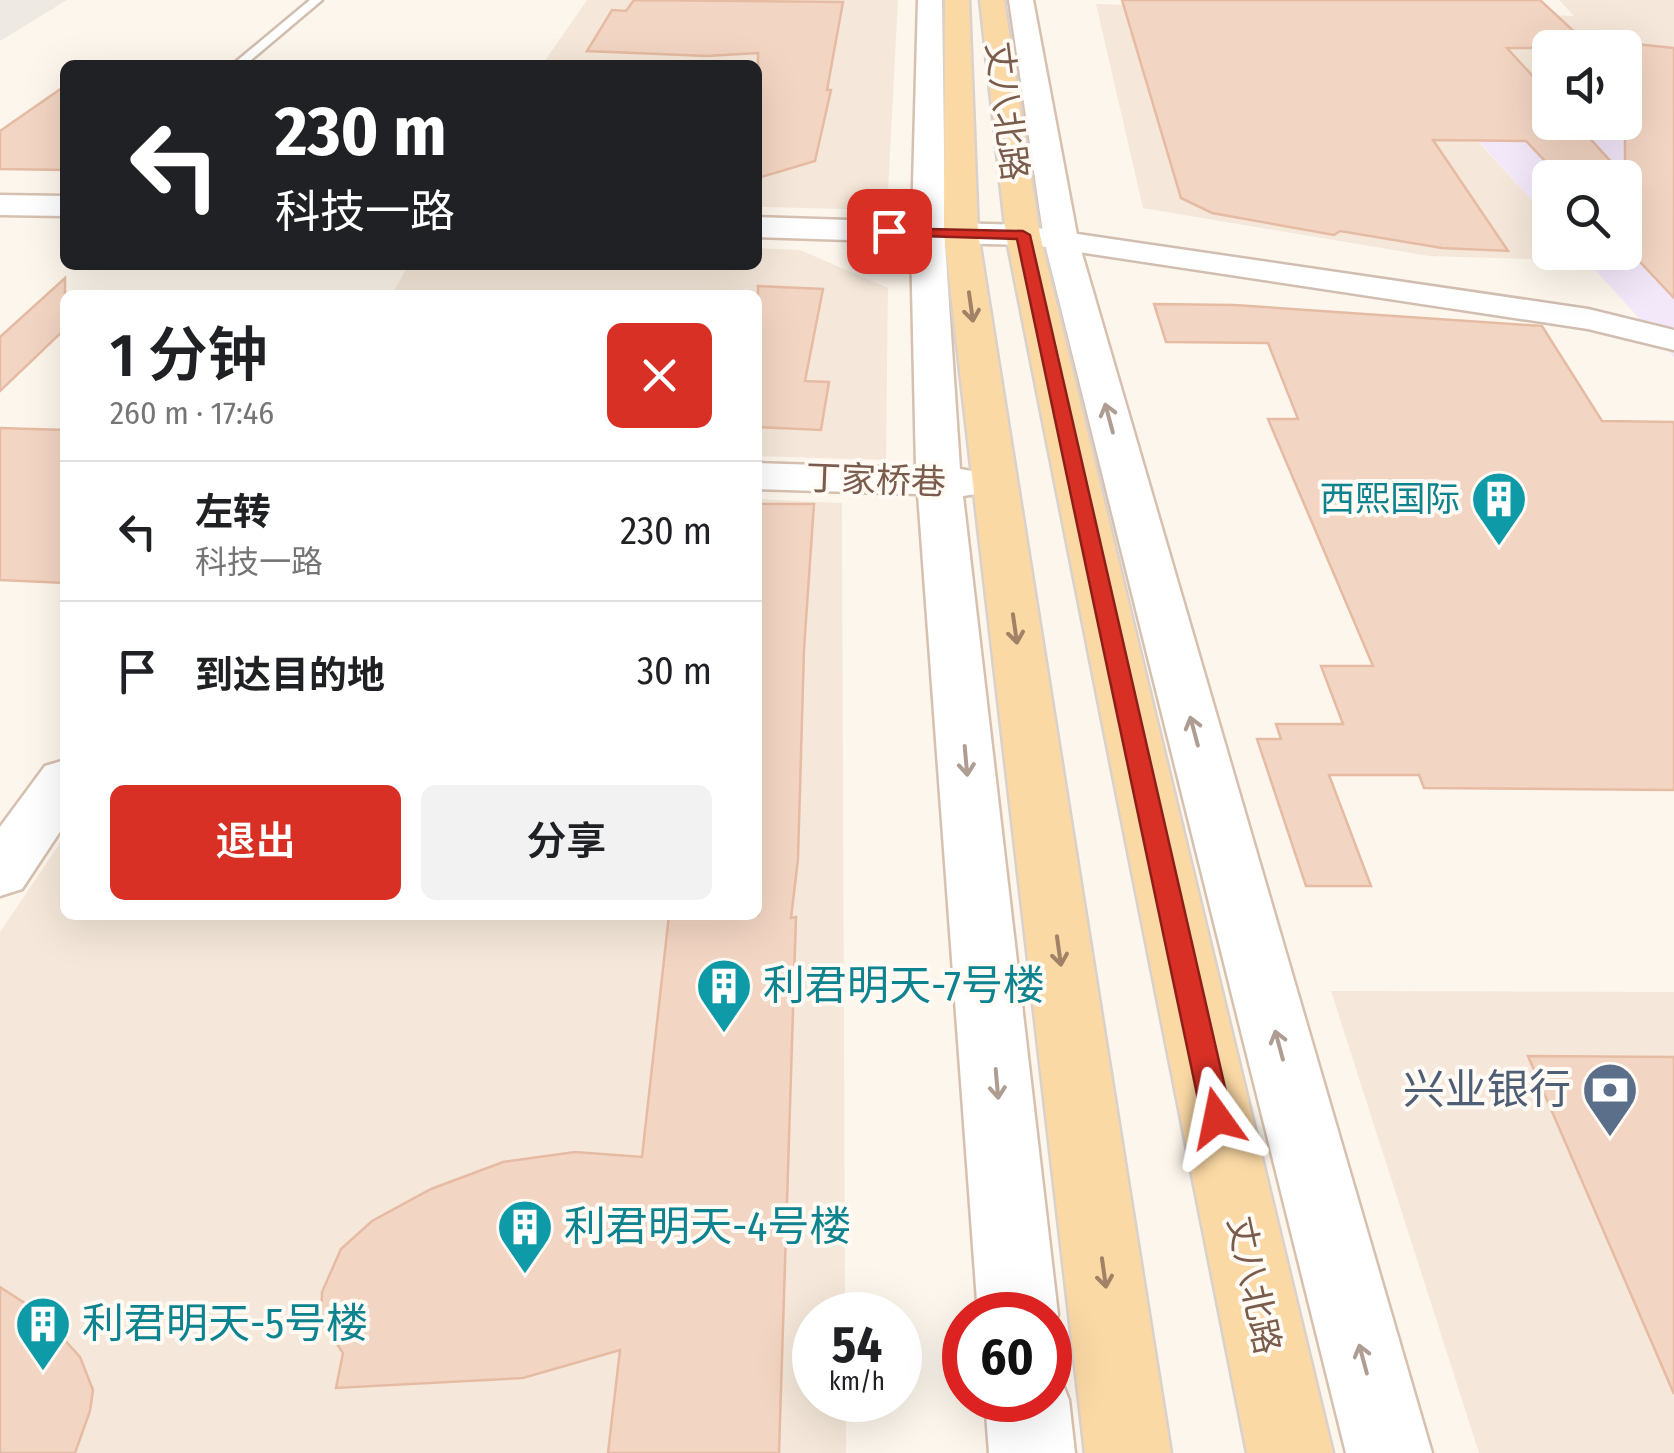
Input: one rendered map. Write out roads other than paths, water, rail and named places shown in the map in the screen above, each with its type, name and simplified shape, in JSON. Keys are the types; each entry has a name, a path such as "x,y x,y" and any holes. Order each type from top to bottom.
{"main road":[{"path":"930,0 944,232 939,482 1016,1292"},
{"name":"丈八北路","path":"957,0 944,232 995,484 1128,1453"},
{"name":"丈八北路","path":"992,0 1290,1453"},
{"path":"1021,0 1042,238 1389,1453"},
{"path":"0,204 60,206"},
{"path":"762,227 1042,238"},
{"name":"丁家桥巷","path":"762,476 995,484"},
{"path":"0,873 60,787"},
{"path":"1029,1422 1032,1453"}],"street":[{"path":"1042,238 1588,318 1674,340"}],"lane":[{"path":"244,60 317,0"}],"place":[{"name":"西熙国际","path":"1499,548"},
{"name":"利君明天-7号楼","path":"724,1035"},
{"name":"兴业银行","path":"1610,1139"},
{"name":"利君明天-4号楼","path":"525,1276"},
{"name":"利君明天-5号楼","path":"43,1373"}]}
